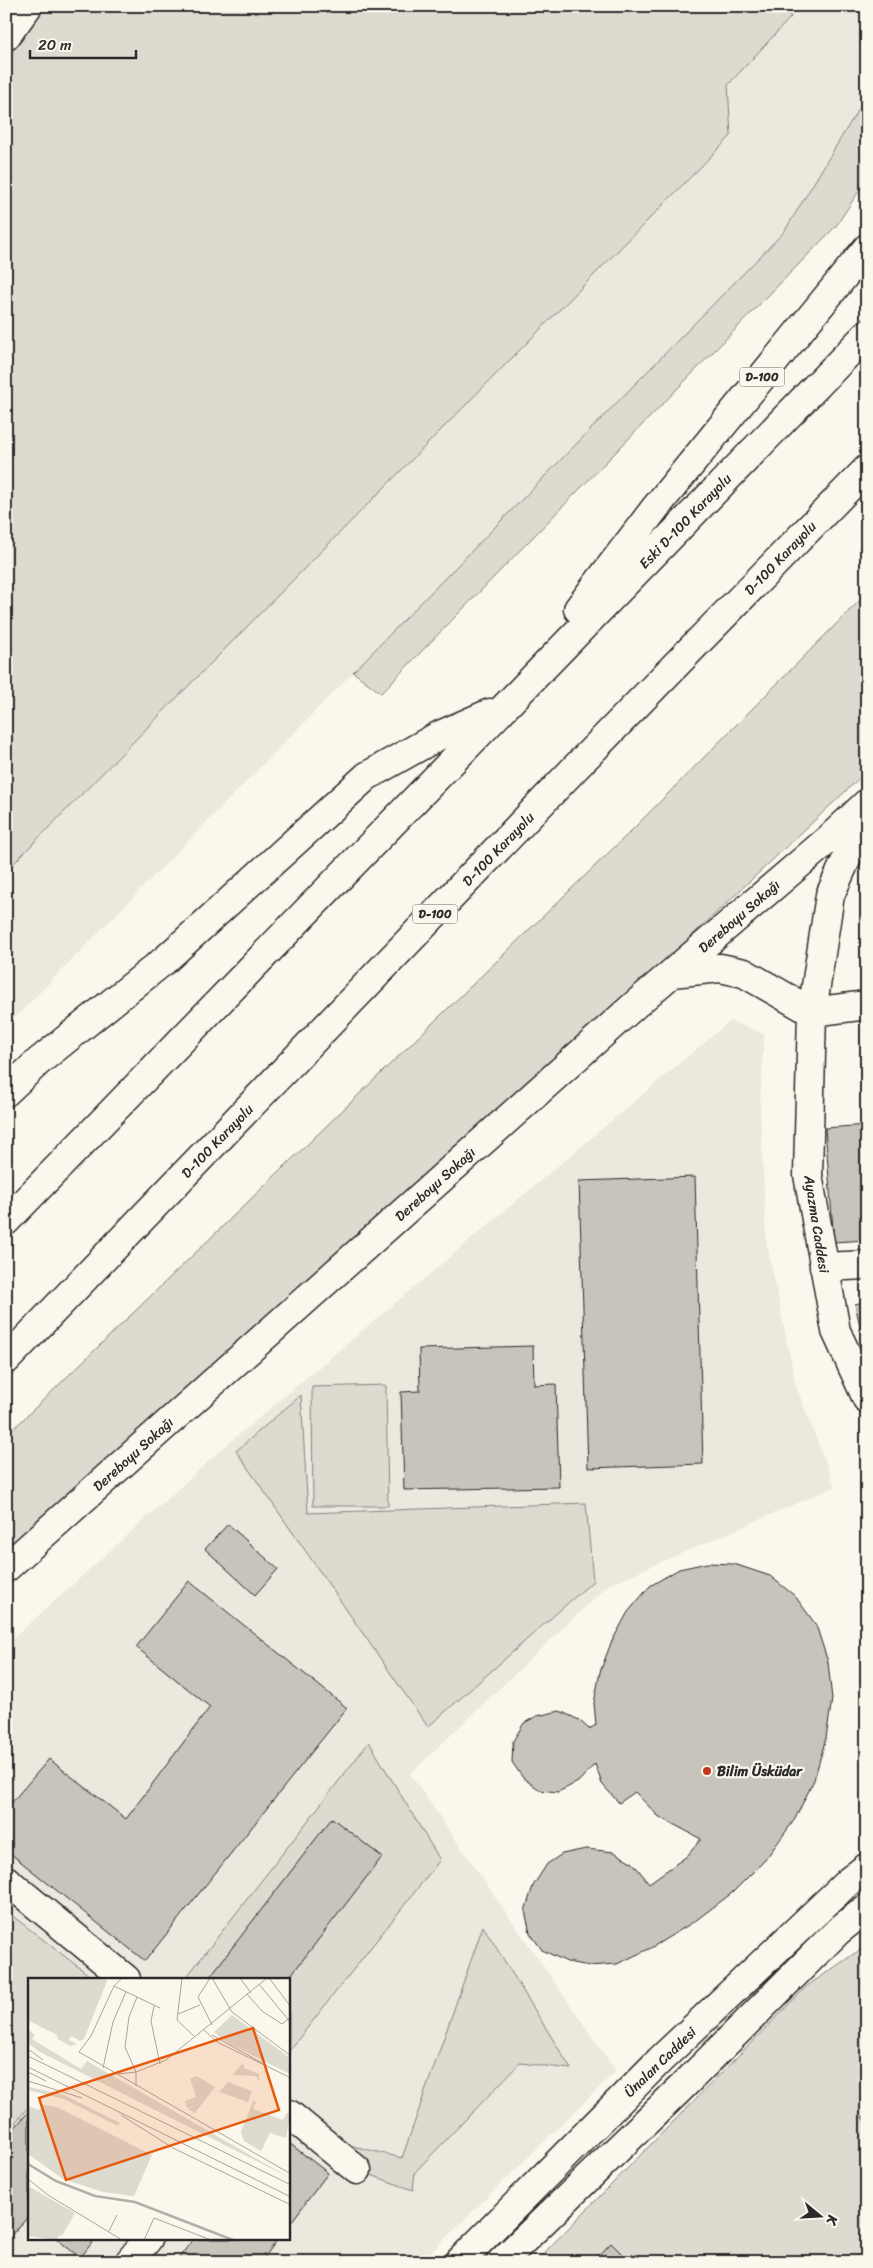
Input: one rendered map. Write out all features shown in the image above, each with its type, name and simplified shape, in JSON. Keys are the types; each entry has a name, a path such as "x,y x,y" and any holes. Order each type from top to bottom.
{"main road":[{"path":"6,36 28,6"},
{"name":"D-100","path":"656,507 867,248"},
{"path":"6,1221 503,707 656,507 867,278"},
{"name":"Eski D-100 Karayolu","path":"503,707 867,334"},
{"name":"D-100 Karayolu","path":"6,1360 582,761 867,469"},
{"path":"6,1092 38,1062 166,959 367,776 440,735 503,707"},
{"name":"Dereboyu Sokağı","path":"6,1568 672,973 831,837 867,803"},
{"name":"Ayazma Caddesi","path":"867,814 830,895 812,1012 808,1175 836,1331 867,1399"},
{"path":"672,973 720,968 744,973 812,1012 867,1005"},
{"path":"824,1267 867,1265"},
{"name":"Ünalan Caddesi","path":"459,2262 660,2060 850,1880 867,1867"},
{"path":"6,1880 125,1978"},
{"path":"500,2262 681,2088 838,1931 867,1908"},
{"path":"290,2115 357,2170"},
{"path":"129,2262 147,2240"}],"shaded area":[{"path":"6,6 867,6 867,95 784,232 6,1027"},
{"path":"6,6 783,6 791,17 728,85 731,136 6,871"},
{"path":"867,95 867,179 836,226 381,693 353,672 784,232"},
{"path":"867,593 867,771 651,974 6,1548 6,1436 626,836"},
{"path":"730,1021 764,1034 760,1106 766,1239 796,1386 835,1487 608,1585 410,1774 616,2071 421,2262 6,2262 6,1645 222,1449"},
{"path":"386,1385 388,1506 313,1506 312,1387"},
{"path":"301,1395 308,1513 586,1503 593,1581 428,1727 236,1451"},
{"path":"369,1742 440,1860 290,2050 290,1978 186,1978"},
{"path":"6,1911 93,1978 28,1978 28,2107 6,2134"},
{"path":"483,1926 571,2069 520,2063 415,2172 413,2190 357,2170 345,2160 349,2145 402,2158"},
{"path":"867,1945 867,2254 856,2262 535,2262 807,1986"}],"building":[{"path":"867,1125 867,1240 834,1242 825,1128"},
{"path":"695,1177 703,1464 588,1468 579,1181"},
{"path":"867,1301 867,1357 855,1304"},
{"path":"533,1346 534,1385 556,1384 559,1487 404,1490 401,1392 420,1391 419,1349"},
{"path":"228,1524 278,1569 255,1595 205,1549"},
{"name":"Bilim Üsküdar","path":"707,1563 734,1564 770,1576 795,1596 816,1625 828,1662 832,1699 826,1738 814,1780 795,1819 765,1860 732,1893 695,1921 651,1948 617,1964 589,1966 567,1962 542,1950 530,1933 525,1911 533,1886 547,1864 562,1854 586,1849 614,1852 633,1863 649,1883 687,1856 701,1839 658,1816 635,1792 619,1803 602,1784 595,1764 578,1782 558,1792 540,1790 523,1778 512,1762 513,1741 524,1723 537,1716 560,1711 579,1720 589,1729 596,1725 594,1703 600,1672 611,1643 628,1612 650,1586 679,1569"},
{"path":"189,1581 347,1708 145,1961 6,1850 6,1809 49,1759 126,1819 210,1707 136,1647"},
{"path":"332,1818 382,1857 289,1978 209,1978"},
{"path":"28,2112 28,2217 6,2241 6,2138"},
{"path":"867,2114 867,2125 862,2117"},
{"path":"290,2144 328,2173 290,2224"},
{"path":"58,2240 94,2240 80,2258"},
{"path":"192,2240 277,2240 261,2262 176,2262"},
{"path":"611,2243 630,2262 593,2262"}],"place":[{"name":"Bilim Üsküdar","path":"707,1771"}]}
